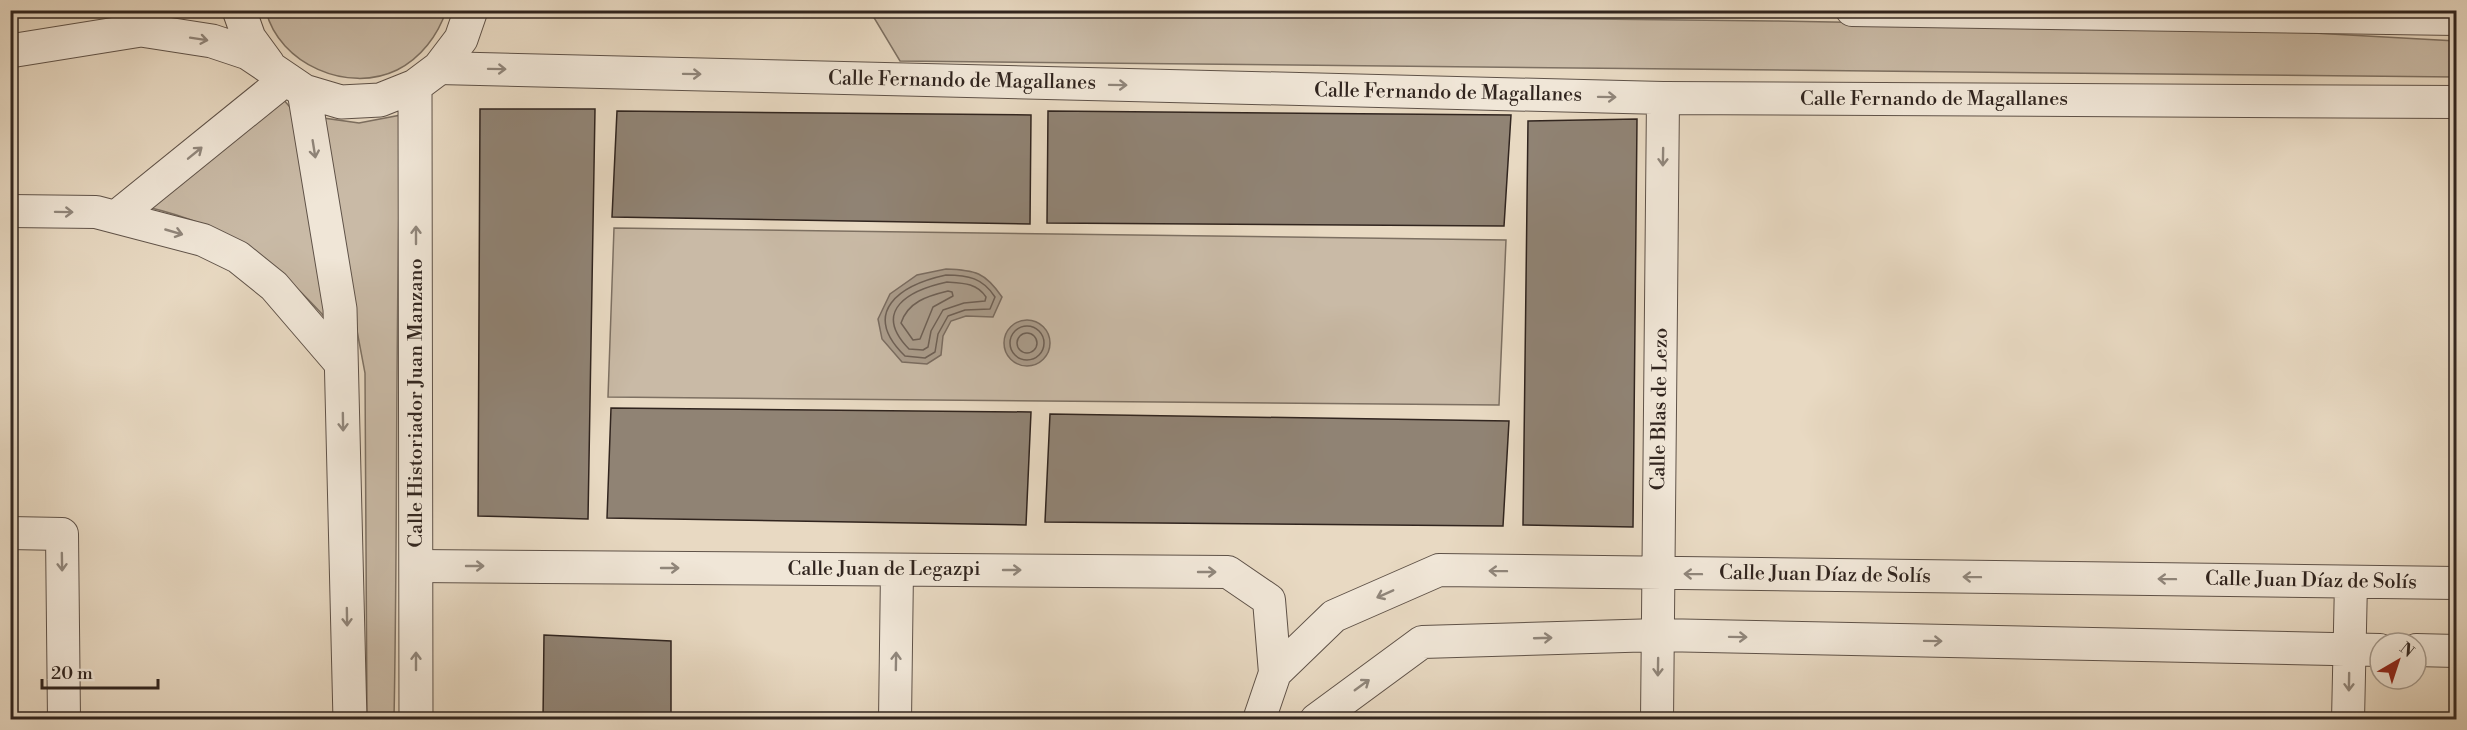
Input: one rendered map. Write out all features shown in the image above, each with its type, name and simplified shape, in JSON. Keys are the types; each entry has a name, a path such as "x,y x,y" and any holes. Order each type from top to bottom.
{"street":[{"path":"141,30 169,10"},
{"path":"239,10 249,38 287,80 340,309 350,720"},
{"path":"10,51 141,30 212,41 248,53 287,80 341,102 380,100 427,77 461,39 471,10"},
{"path":"1852,10 2457,19"},
{"name":"Calle Fernando de Magallanes","path":"427,77 1663,98 2457,102"},
{"name":"Calle Historiador Juan Manzano","path":"416,720 427,77"},
{"path":"117,216 287,80"},
{"name":"Calle Blas de Lezo","path":"1657,720 1663,98"},
{"path":"10,211 96,212 202,240 238,257 274,286 341,364"},
{"path":"10,533 62,534 64,720"},
{"name":"Calle Juan de Legazpi","path":"417,566 1228,572 1269,600 1275,674"},
{"path":"895,720 897,570"},
{"name":"Calle Juan Díaz de Solís","path":"1259,720 1275,674 1334,616 1439,570 2457,583"},
{"path":"2348,720 2365,650 2351,582"},
{"path":"1316,720 1422,642 1658,635 2365,650"},
{"path":"2428,650 2457,651"}],"shaded area":[{"path":"266,10 446,11 428,45 414,59 397,70 378,77 358,78 337,76 300,59 285,46 273,30"},
{"path":"870,11 1774,21 2260,30 2456,41 2456,77 900,61"},
{"path":"283,99 295,113 331,324 290,282 249,249 203,224 147,207"},
{"path":"401,115 394,719 367,719 365,373 342,251 323,118 359,123"},
{"path":"614,228 1506,240 1499,405 608,397"}],"water":[{"path":"946,269 972,272 990,282 1002,297 993,317 966,316 951,321 943,336 941,355 927,364 902,362 882,339 878,319 890,294 917,275"},
{"path":"1027,320 1043,327 1050,343 1043,359 1027,366 1011,359 1004,343 1011,327"}],"building":[{"path":"480,109 595,109 588,519 478,516"},
{"path":"617,111 1031,115 1030,224 612,217"},
{"path":"1048,111 1511,115 1504,226 1047,223"},
{"path":"1637,119 1633,527 1523,525 1528,121"},
{"path":"611,408 1031,412 1026,525 607,518"},
{"path":"1050,414 1509,421 1503,526 1045,522"},
{"path":"544,635 671,641 671,720 543,720"}]}
